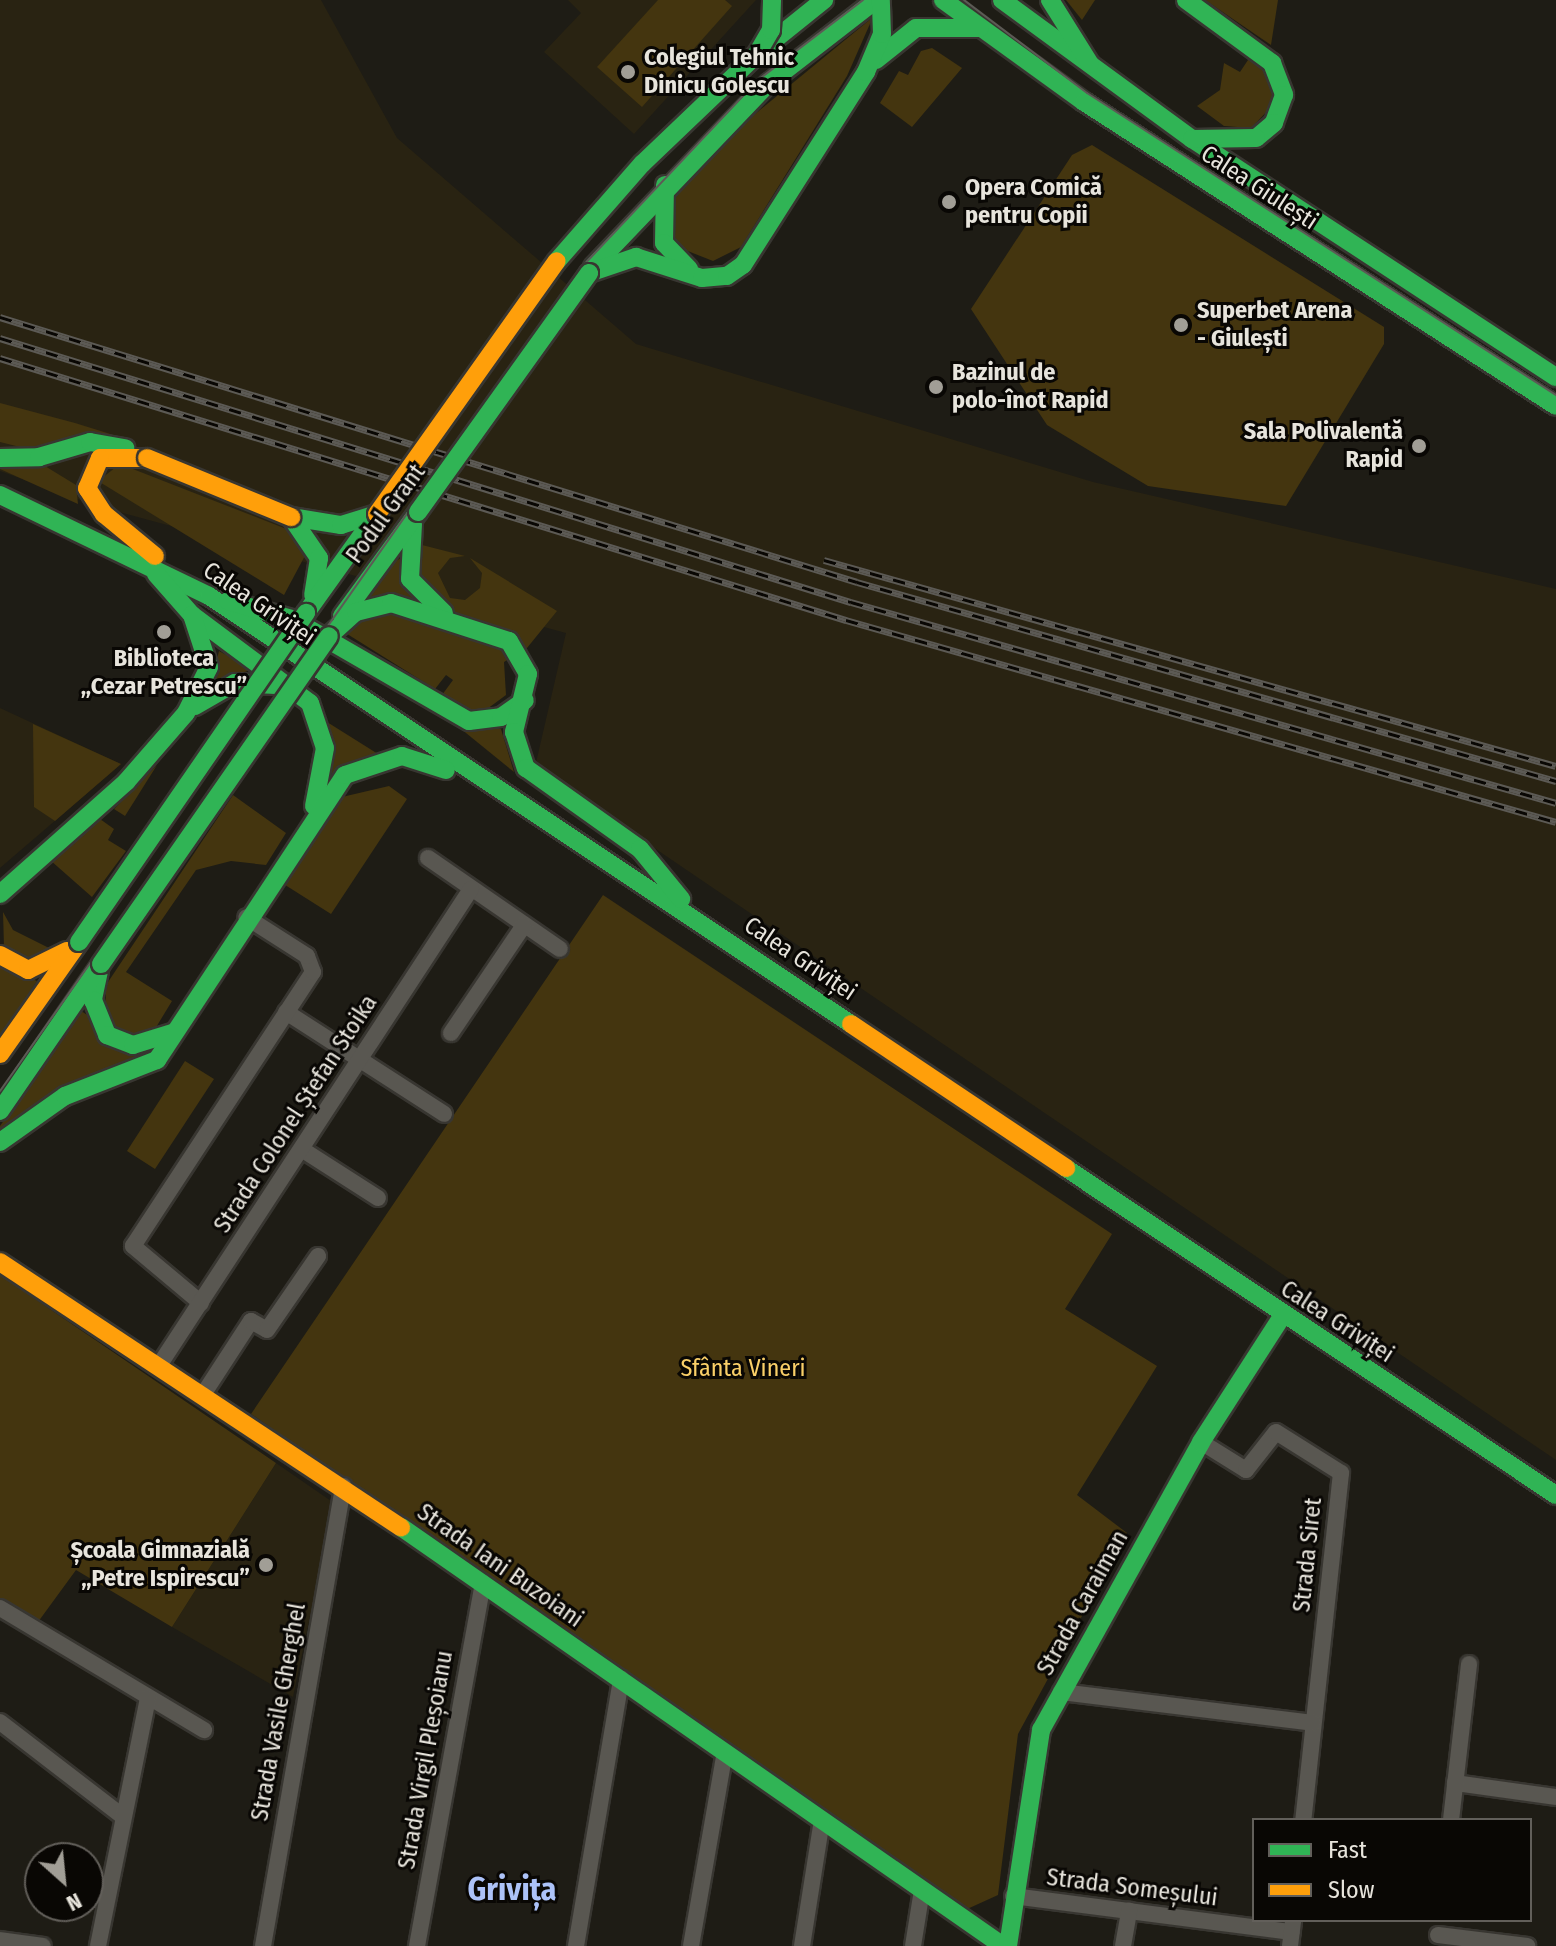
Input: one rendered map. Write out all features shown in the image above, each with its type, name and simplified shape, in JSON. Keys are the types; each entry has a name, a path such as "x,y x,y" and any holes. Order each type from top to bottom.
{"main road":[{"path":"757,54 771,30 772,0"},
{"name":"Podul Grant","path":"0,1054 306,613 557,261 642,164 757,54 824,0"},
{"path":"589,273 636,257 702,278 727,276 750,259 866,72 884,23 878,0"},
{"name":"Podul Grant","path":"0,1111 329,636 589,273 665,185 769,83 878,0"},
{"name":"Calea Giulești","path":"943,0 980,28 1548,402"},
{"name":"Calea Giulești","path":"1002,0 1192,139 1556,378"},
{"path":"1050,0 1090,64"},
{"path":"1186,0 1264,56 1283,84 1274,123 1237,143 1192,139"},
{"path":"866,72 916,28 980,28"},
{"path":"665,185 664,243 702,278"},
{"path":"0,458 100,442 291,517 341,525 377,514"},
{"path":"147,458 100,458 88,491 112,521 192,585"},
{"name":"Calea Griviței","path":"0,495 192,585 407,735 699,920 1283,1315 1556,1495"},
{"path":"418,512 406,550 410,579 450,617"},
{"path":"291,517 319,558 306,613"},
{"path":"145,562 192,615 299,691 316,714 325,748 309,821"},
{"path":"209,596 292,619 469,721 493,720 525,700"},
{"path":"329,636 356,612 380,603 450,617 509,641 528,674 525,700 514,732 526,768 640,849 699,920"},
{"path":"0,904 7,888 126,782 186,713 209,667 192,615"},
{"path":"186,713 247,680 299,691 407,735"},
{"path":"0,1142 65,1096 157,1060 309,821 345,775 387,758 402,756 482,785"},
{"path":"0,955 15,967 39,969 79,942"},
{"path":"101,964 93,1000 107,1035 133,1045 175,1032"},
{"name":"Strada Iani Buzoiani","path":"0,1262 343,1486 1005,1946"},
{"name":"Strada Caraiman","path":"1005,1946 1032,1764 1061,1692 1201,1442 1283,1315"},
{"path":"966,1920 1013,1896"}],"street":[{"path":"1548,402 1556,378"},
{"path":"428,858 560,949"},
{"name":"Strada Colonel Ștefan Stoika","path":"160,1364 303,1150 471,889"},
{"path":"201,1303 133,1246 286,1012 312,964 246,917"},
{"path":"451,1033 524,925"},
{"path":"286,1012 444,1114"},
{"path":"303,1150 378,1198"},
{"path":"204,1393 251,1321 267,1330 318,1256"},
{"name":"Strada Siret","path":"1201,1442 1246,1470 1276,1432 1341,1473 1303,1818"},
{"name":"Strada Vasile Gherghel","path":"263,1946 343,1486"},
{"name":"Strada Virgil Pleșoianu","path":"417,1946 483,1583"},
{"path":"0,1608 204,1730"},
{"path":"1451,1818 1469,1664"},
{"path":"576,1946 621,1679"},
{"path":"1061,1692 1313,1723"},
{"path":"98,1946 148,1698"},
{"path":"0,1722 122,1816"},
{"path":"691,1946 725,1752"},
{"path":"1455,1783 1556,1797"},
{"path":"802,1946 822,1820"},
{"path":"913,1946 922,1890"},
{"name":"Strada Someșului","path":"1013,1896 1292,1933"},
{"path":"1123,1946 1129,1911"},
{"path":"1438,1934 1527,1946"},
{"path":"0,1940 43,1946"}],"shaded area":[{"path":"0,0 321,0 397,138 636,344 1093,482 1556,589 1556,1460 535,767 566,633 97,506 0,471"},
{"name":"Colegiul Tehnic Dinicu Golescu","path":"568,0 756,0 634,134 544,52 581,13"},
{"path":"0,708 121,764 0,868"},
{"name":"Școala Gimnazială „Petre Ispirescu”","path":"276,1463 334,1503 293,1697 172,1627"}],"green space":[{"path":"658,0 725,0 732,6 642,107 597,67"},
{"path":"1066,0 1095,0 1082,20"},
{"path":"1205,0 1278,0 1271,45"},
{"path":"873,17 847,76 741,247 713,261 675,246 675,195 755,114"},
{"path":"932,48 962,68 912,127 880,103 899,71 908,75 921,51"},
{"path":"1252,54 1263,62 1275,103 1251,128 1224,126 1197,106 1220,90 1224,63 1240,72"},
{"name":"Superbet Arena - Giulești","path":"1092,145 1384,327 1384,344 1286,506 1148,486 1047,425 971,309 1072,155"},
{"path":"0,403 120,437 36,451 0,442"},
{"path":"40,463 76,485 78,504 0,469"},
{"path":"120,464 289,530 308,550 284,595 98,481"},
{"path":"422,545 465,556 450,558 438,573 450,598 465,600 480,588 482,573 470,558 557,611 527,648 504,662 506,695 479,715 442,695 453,680 446,675 435,689 344,632 391,564"},
{"path":"219,651 253,669 211,684"},
{"path":"450,720 501,729 514,772"},
{"path":"327,722 378,754 332,780"},
{"path":"33,724 121,764 55,821 34,807"},
{"path":"157,765 125,816 114,809"},
{"path":"389,786 407,799 331,914 282,883 342,797"},
{"path":"233,795 286,833 266,865 231,861 196,870 126,972 172,1001 155,1029 141,1038 105,1023 106,985"},
{"path":"100,819 114,829 108,840 126,851 92,897 50,860"},
{"name":"Sfânta Vineri","path":"603,895 1112,1234 1065,1309 1157,1366 1077,1495 1127,1533 1018,1734 998,1895 965,1910 251,1414"},
{"path":"3,912 13,930 53,950 34,962 4,947"},
{"path":"0,966 37,981 0,1038"},
{"path":"81,1011 147,1052 0,1132 0,1126"},
{"path":"185,1061 214,1079 155,1169 127,1151"},
{"path":"0,1275 276,1463 172,1627 76,1570 38,1622 0,1602"}],"tram line":[{"path":"0,1091 578,271 758,80 863,0"},
{"path":"964,0 1087,93 1556,395"}],"railway":[{"path":"0,317 857,582 1556,781"},
{"path":"0,338 851,602 1556,803"},
{"path":"0,358 846,620 1556,822"},
{"path":"824,560 1556,766"}],"traffic: fast":[{"path":"557,261 642,164 757,54 771,30 772,0"},
{"path":"758,53 824,0"},
{"path":"593,267 769,83 876,0"},
{"path":"589,273 636,257 702,278 727,276 743,265 866,72 882,34 881,0"},
{"path":"943,0 1084,102 1556,406"},
{"path":"1002,0 1192,139 1556,377"},
{"path":"1050,0 1090,64"},
{"path":"1186,0 1272,63 1284,95 1274,123 1256,138 1192,139"},
{"path":"876,60 916,28 980,28"},
{"path":"665,185 664,243 689,269"},
{"path":"418,512 589,273"},
{"path":"0,458 39,457 90,442 125,448"},
{"path":"0,495 209,596 851,1024"},
{"path":"342,616 418,512"},
{"path":"291,517 341,525 377,514"},
{"path":"306,613 377,514"},
{"path":"291,517 319,558 313,595"},
{"path":"413,524 410,579 444,613"},
{"path":"156,574 192,615 310,703 325,748 314,806"},
{"path":"228,601 292,619 469,721 501,717 525,700"},
{"path":"329,636 356,612 391,603 509,641 528,674 514,732 526,768 640,849 681,899"},
{"path":"79,942 306,613"},
{"path":"0,894 126,782 186,713 209,667 192,615"},
{"path":"101,964 329,636"},
{"path":"195,706 235,683 276,685"},
{"path":"0,1142 65,1096 157,1060 345,775 402,756 446,770"},
{"path":"0,1111 101,964"},
{"path":"99,971 93,1000 107,1035 133,1045 175,1032"},
{"path":"1066,1168 1556,1495"},
{"path":"1008,1946 1041,1730 1201,1442 1283,1315"},
{"path":"401,1527 1003,1946"}],"traffic: slow":[{"path":"377,514 557,261"},
{"path":"147,458 100,458 87,488 104,514 155,556"},
{"path":"147,458 291,517"},
{"path":"0,1054 79,942"},
{"path":"0,955 28,970 67,951"},
{"path":"851,1024 1066,1168"},
{"path":"0,1262 401,1527"}],"place":[{"name":"Colegiul Tehnic Dinicu Golescu","path":"628,72"},
{"name":"Opera Comică pentru Copii","path":"949,202"},
{"name":"Superbet Arena - Giulești","path":"1181,325"},
{"name":"Bazinul de polo-înot Rapid","path":"936,387"},
{"name":"Sala Polivalentă Rapid","path":"1419,446"},
{"name":"Biblioteca „Cezar Petrescu”","path":"164,632"},
{"name":"Școala Gimnazială „Petre Ispirescu”","path":"266,1565"}],"district":[{"name":"Grivița","path":"512,1889"}]}
